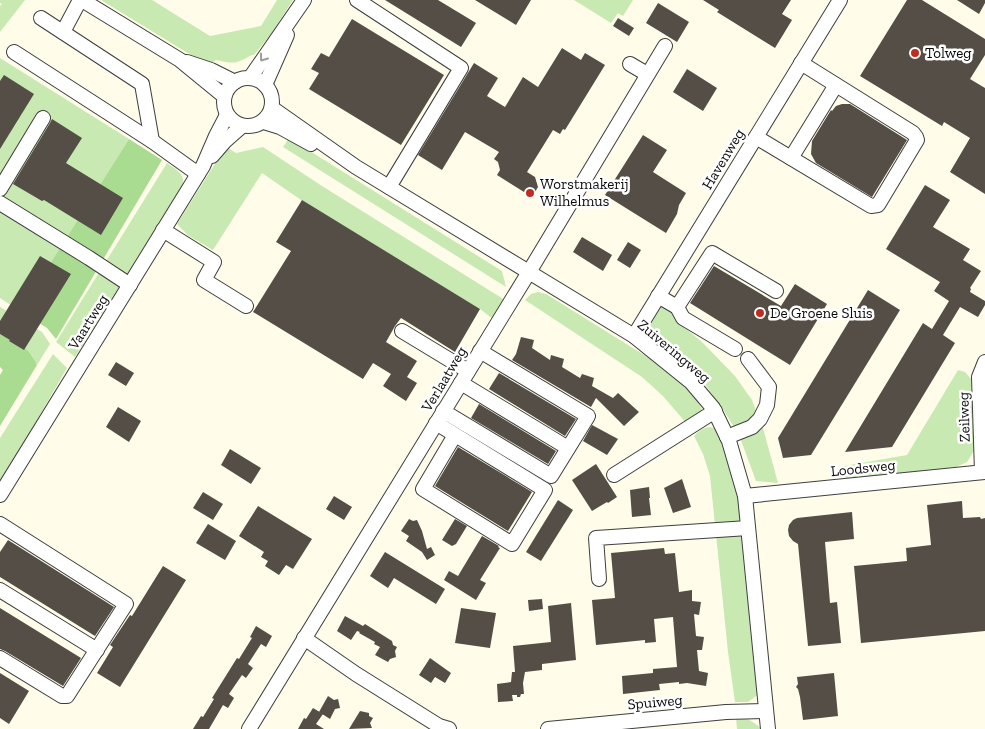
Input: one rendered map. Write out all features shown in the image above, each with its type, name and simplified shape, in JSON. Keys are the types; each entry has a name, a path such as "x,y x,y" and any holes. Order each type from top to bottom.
{"street":[{"path":"63,32 81,0 180,60 224,96"},
{"path":"357,0 461,68 389,187"},
{"name":"Havenweg","path":"634,336 840,0"},
{"path":"250,78 301,6"},
{"path":"265,84 301,6"},
{"path":"41,18 142,84 152,141"},
{"name":"Verlaatweg","path":"249,729 665,46"},
{"path":"14,52 200,170"},
{"path":"180,60 211,70 235,82"},
{"path":"756,137 871,206 878,205 917,140 916,137 913,133 801,63"},
{"path":"630,64 647,74"},
{"path":"250,78 265,84 272,95 272,108 264,122 253,126 242,126 233,122 227,115 224,106 224,96 228,88 235,82 250,78"},
{"path":"791,158 836,84"},
{"name":"Zuiveringweg","path":"272,108 356,167 634,336 691,382 713,408 728,437 745,496 768,729"},
{"name":"Vaartweg","path":"0,495 200,170 227,115"},
{"path":"0,189 43,118"},
{"name":"Zuiveringweg","path":"264,122 280,128 356,167"},
{"name":"Vaartweg","path":"200,170 225,141 242,126"},
{"path":"0,204 130,285"},
{"path":"163,230 214,262 204,280 246,306"},
{"path":"677,307 712,253 776,291"},
{"path":"658,296 677,307 683,318 735,349"},
{"path":"402,331 464,377 568,448"},
{"path":"444,411 551,476 588,416 480,351"},
{"path":"728,437 752,426 760,419 767,404 768,387 748,359"},
{"name":"Zeilweg","path":"983,472 979,377 985,362"},
{"path":"614,475 715,411"},
{"path":"436,423 456,435 545,490 512,544 423,490 456,435"},
{"name":"Loodsweg","path":"745,496 983,472"},
{"path":"406,473 426,485"},
{"path":"0,524 126,604 67,696 62,696 0,658"},
{"path":"599,579 596,538 748,528"},
{"path":"0,590 97,650"},
{"path":"304,638 356,674 438,726 449,729"},
{"name":"Spuiweg","path":"548,729 766,710"}],"green space":[{"path":"0,0 25,0 0,32 0,6 2,4"},
{"path":"101,0 152,0 210,36 261,26 277,0 293,0 271,34 254,55 235,62 216,60 209,65"},
{"path":"574,0 633,0 623,16 618,13 611,23"},
{"path":"0,58 129,139 20,311 0,298"},
{"path":"289,138 502,271 506,287 283,147"},
{"path":"129,139 162,160 56,339 47,328 20,311"},
{"path":"263,147 505,300 493,319 480,309 301,200 262,173 213,250 189,236 177,224 216,162 228,148 236,153"},
{"path":"167,163 181,174 183,185 75,357 56,342"},
{"path":"538,292 546,294 665,368 688,385 702,409 698,417 687,424 663,396 642,377 525,300 531,294"},
{"path":"663,304 682,316 678,322 703,343 735,376 752,400 763,428 778,483 756,481 739,435 699,376 676,355 650,339 650,325"},
{"path":"0,307 42,332 50,344 37,365 32,355 0,334"},
{"path":"0,334 26,349 37,365 0,426 0,375 3,370 0,367"},
{"path":"53,354 67,368 0,484 0,438"},
{"path":"958,370 965,372 971,379 975,449 967,462 956,467 845,479 844,466 907,455"},
{"path":"714,428 724,444 738,486 760,693 748,702 735,702 710,476 703,454 694,436 702,429"},
{"path":"736,718 748,719 763,729 737,729"}],"building":[{"path":"385,0 438,0 476,23 461,47"},
{"path":"475,0 531,0 516,25"},
{"path":"703,0 791,0 782,14 792,20 775,48 717,12 719,10"},
{"path":"907,0 922,0 985,39 985,55 970,79 985,88 985,194 950,172 970,138 944,122 942,126 860,76"},
{"path":"957,0 985,0 985,3 979,14"},
{"path":"658,3 689,22 677,42 646,23"},
{"path":"618,18 634,28 629,36 613,26"},
{"path":"352,19 444,75 401,145 309,89 319,73 311,69 321,53 329,57"},
{"path":"562,48 581,60 585,53 605,65 565,130 563,129 560,134 553,130 527,172 535,177 538,187 532,197 497,175 500,170 498,162 494,159 499,152 465,132 442,170 418,155 474,63 498,78 487,96 505,107 523,77 538,87"},
{"path":"687,69 717,88 703,111 673,92"},
{"path":"4,75 34,94 0,149 0,81"},
{"path":"842,104 850,104 907,140 872,197 816,163 811,154 812,141 831,110"},
{"path":"52,119 82,138 66,163 123,198 101,235 44,200 42,201 13,184"},
{"path":"643,135 667,150 653,172 686,193 666,233 605,195"},
{"path":"925,185 950,200 933,227 970,249 963,260 981,271 970,288 970,292 985,301 985,305 978,317 960,307 943,335 955,343 892,447 845,452 923,323 932,329 949,301 934,291 940,282 886,249"},
{"path":"302,200 480,309 455,352 401,318 386,342 417,361 407,377 417,383 406,401 383,386 391,374 373,363 363,379 253,312 291,251 276,242"},
{"path":"582,237 612,255 603,271 573,252"},
{"path":"628,242 641,250 630,268 617,260"},
{"path":"40,256 71,274 24,350 0,334 0,321"},
{"path":"714,266 781,306 795,284 827,304 790,365 690,303"},
{"path":"868,290 900,310 811,455 783,458 778,438"},
{"path":"521,337 534,340 532,348 550,360 551,355 564,359 562,367 580,378 582,374 594,378 592,386 613,398 618,393 639,412 624,426 596,398 591,407 512,360 516,354"},
{"path":"116,362 134,373 126,386 108,375"},
{"path":"499,373 576,419 565,436 489,389"},
{"path":"479,404 556,451 548,464 471,418"},
{"path":"118,407 141,421 129,442 106,427"},
{"path":"592,425 618,439 607,455 583,441"},
{"path":"458,447 532,492 508,531 435,486"},
{"path":"230,449 261,468 251,484 221,465"},
{"path":"596,464 617,497 592,511 572,480"},
{"path":"682,479 691,507 673,513 664,488"},
{"path":"649,487 651,515 632,517 630,490"},
{"path":"203,492 223,504 213,520 193,508"},
{"path":"334,496 352,507 344,520 326,509"},
{"path":"558,500 573,510 541,561 526,552"},
{"path":"962,501 963,518 985,518 985,631 861,643 854,566 907,561 906,548 931,545 927,505"},
{"path":"258,506 312,539 293,569 286,565 279,575 265,566 268,561 261,557 264,552 239,536"},
{"path":"852,512 854,539 825,542 830,603 837,602 841,643 808,646 798,544 789,536 789,525 797,518"},
{"path":"409,519 417,520 427,549 431,547 435,555 427,560 422,552 406,541 409,536 401,531"},
{"path":"455,519 467,526 456,544 452,546 442,540"},
{"path":"208,524 236,541 225,560 196,543"},
{"path":"482,536 500,548 480,580 486,583 476,600 444,580 449,571 458,576"},
{"path":"8,540 114,607 95,636 0,577 0,552"},
{"path":"664,548 665,554 675,553 679,592 692,590 692,601 701,602 699,615 694,614 696,636 704,637 702,650 697,650 699,671 708,673 706,686 687,683 679,684 679,682 659,684 660,690 623,694 622,676 653,673 653,669 677,667 673,617 654,619 656,642 645,643 645,640 596,645 592,600 615,598 611,553"},
{"path":"385,552 445,589 436,604 394,578 388,588 370,576"},
{"path":"163,566 186,580 120,687 97,673 113,647 110,645 130,615 132,616"},
{"path":"542,599 543,609 529,611 528,600"},
{"path":"571,603 576,660 542,664 542,670 525,672 524,694 521,694 520,697 512,695 513,701 498,702 497,684 511,682 512,672 515,672 513,646 551,642 548,606"},
{"path":"0,608 81,658 63,686 0,649"},
{"path":"461,608 496,613 490,648 455,643"},
{"path":"345,616 363,626 365,624 392,641 393,645 397,647 395,651 396,657 388,662 375,655 380,647 360,632 357,631 351,640 337,631"},
{"path":"256,626 272,636 266,647 261,644 248,664 253,668 246,678 242,675 229,694 234,698 228,708 223,705 209,729 193,729 201,716 203,717 214,699 212,698 252,638 250,637"},
{"path":"430,658 451,673 445,683 435,677 431,683 419,675"},
{"path":"0,673 29,691 9,724 0,718"},
{"path":"834,673 838,716 803,720 800,697 796,687 798,684 797,677"},
{"path":"328,696 334,700 338,699 340,708 335,709 330,719 319,712"},
{"path":"313,708 323,714 316,724 324,729 298,729 304,718 306,719"},
{"path":"360,711 369,713 369,716 373,718 370,723 372,728 349,729"}],"place":[{"name":"Tolweg","path":"915,53"},
{"name":"Worstmakerij Wilhelmus","path":"530,193"},
{"name":"De Groene Sluis","path":"760,313"}]}
